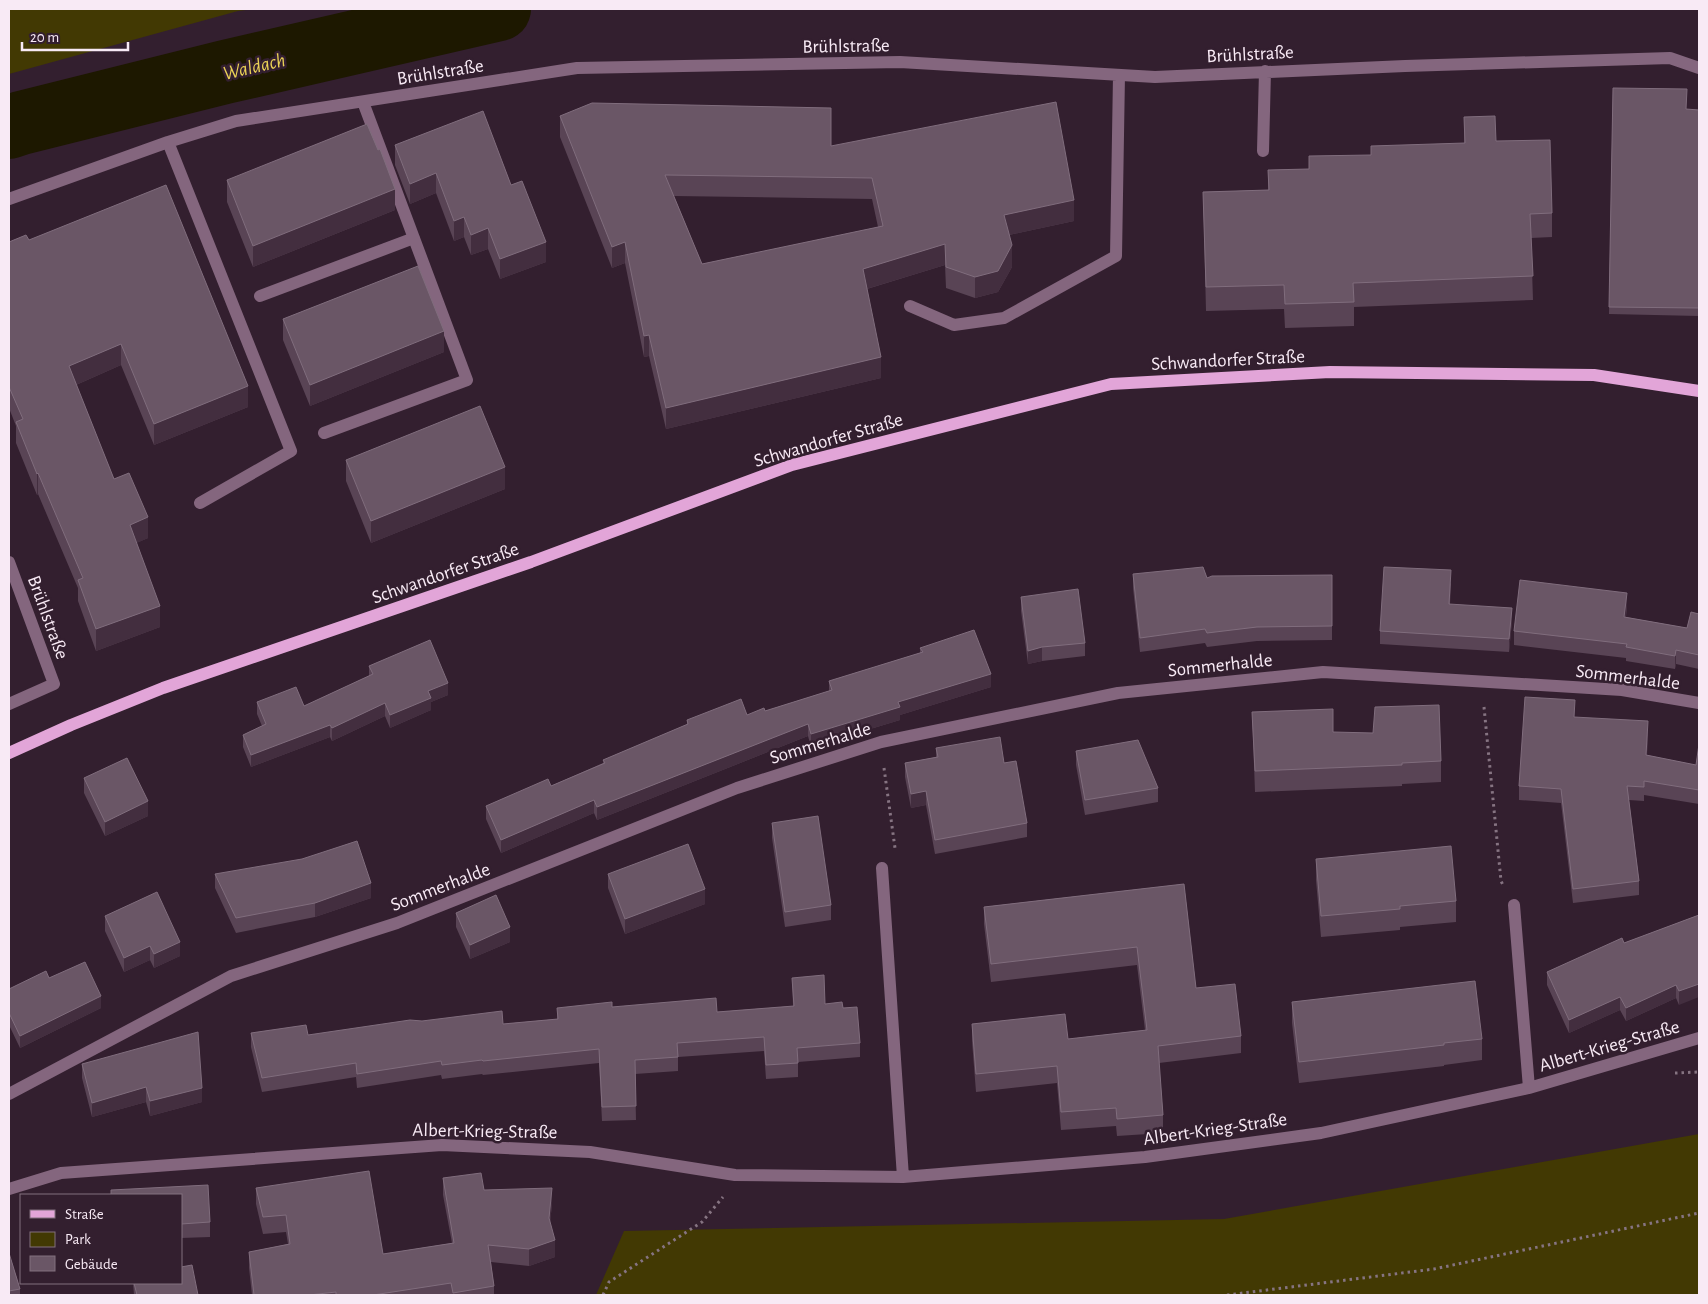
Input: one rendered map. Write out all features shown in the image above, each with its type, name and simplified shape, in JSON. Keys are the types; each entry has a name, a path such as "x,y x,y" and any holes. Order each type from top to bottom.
{"main road":[{"name":"Schwandorfer Straße","path":"9,753 71,725 163,688 531,562 792,465 1111,384 1330,372 1594,374 1699,392"}],"street":[{"name":"Brühlstraße","path":"9,199 168,142 236,121 577,68 900,62 1155,77 1265,71 1670,58 1699,68"},
{"path":"1263,151 1265,71"},
{"path":"910,306 954,325 1004,318 1116,256 1119,74"},
{"path":"324,433 467,380 363,102"},
{"path":"168,142 290,451 200,503"},
{"path":"260,296 414,238"},
{"name":"Brühlstraße","path":"9,562 54,684 9,704"},
{"name":"Sommerhalde","path":"9,1094 231,976 396,923 737,788 881,742 1118,693 1323,672 1622,690 1699,703"},
{"path":"882,868 903,1177"},
{"name":"Albert-Krieg-Straße","path":"1514,905 1529,1088"},
{"name":"Albert-Krieg-Straße","path":"9,1189 61,1173 442,1145 590,1152 735,1175 903,1177 1145,1157 1321,1133 1529,1088 1699,1038"}],"path":[{"path":"1481,683 1501,881 1514,905"},
{"path":"881,742 895,848 882,868"},
{"path":"603,1295 610,1282 702,1222 722,1199 735,1175"},
{"path":"1227,1295 1434,1269 1699,1213"}],"green space":[{"path":"9,9 254,9 238,11 9,74"},
{"path":"1699,1134 1699,1295 596,1295 624,1231 1224,1219"}],"building":[{"path":"1613,88 1687,89 1686,109 1699,110 1699,308 1609,307"},
{"path":"1056,102 1074,200 1004,215 1012,245 998,271 975,277 946,267 945,244 863,269 881,357 666,408 649,335 644,336 625,242 612,247 560,116 592,103 831,108 831,146","holes":["665,175 872,178 883,226 702,264"]},
{"path":"483,111 511,185 522,181 546,242 500,259 488,228 471,235 464,217 454,221 436,173 410,184 395,145"},
{"path":"1495,116 1496,141 1550,140 1552,213 1530,214 1533,276 1353,283 1354,302 1285,304 1284,285 1206,287 1203,192 1269,190 1268,170 1309,169 1309,156 1371,155 1371,146 1465,143 1464,117"},
{"path":"367,124 378,150 380,149 395,189 253,246 227,180"},
{"path":"166,185 248,386 154,424 121,344 69,366 114,479 129,473 148,517 130,525 160,606 96,629 78,580 83,578 16,422 23,419 9,387 9,242 26,235 29,240"},
{"path":"418,266 444,331 310,385 283,319"},
{"path":"480,406 505,467 371,521 346,460"},
{"path":"1203,567 1207,578 1212,576 1332,575 1332,626 1257,627 1207,633 1205,629 1140,638 1133,574"},
{"path":"1384,567 1451,570 1449,604 1512,608 1509,639 1380,631"},
{"path":"1520,580 1627,593 1624,617 1687,628 1691,612 1699,614 1699,655 1676,650 1675,656 1626,647 1627,644 1514,631"},
{"path":"1078,589 1085,643 1042,647 1028,651 1021,597"},
{"path":"974,630 991,674 898,702 900,707 811,734 808,724 597,807 594,800 501,840 486,806 548,779 551,786 605,763 603,760 688,724 687,720 741,699 747,715 764,708 765,711 832,690 829,681 923,652 920,648"},
{"path":"430,640 448,683 428,691 431,698 390,715 385,703 332,728 330,725 251,755 243,735 266,724 257,702 296,687 304,706 373,674 369,666"},
{"path":"1525,697 1575,700 1574,717 1648,721 1646,755 1696,765 1699,744 1699,790 1644,781 1644,787 1627,786 1639,881 1573,889 1561,789 1519,786"},
{"path":"1439,705 1441,761 1402,763 1402,765 1255,771 1252,712 1333,709 1333,732 1373,733 1375,707"},
{"path":"1000,737 1004,763 1016,761 1027,823 935,840 926,791 911,794 905,763 938,757 936,748"},
{"path":"1138,740 1158,788 1085,800 1076,751"},
{"path":"127,758 148,801 105,822 84,778"},
{"path":"818,816 831,905 785,912 772,823"},
{"path":"357,841 371,883 315,903 236,918 215,874 302,859"},
{"path":"688,844 705,889 625,919 608,874"},
{"path":"1451,846 1456,901 1400,906 1400,909 1321,916 1316,859"},
{"path":"1184,884 1196,988 1235,984 1241,1036 1158,1046 1163,1115 1117,1119 1116,1108 1061,1112 1057,1066 976,1074 972,1024 1065,1014 1068,1039 1147,1030 1137,947 991,964 984,907"},
{"path":"157,892 180,942 154,954 150,946 124,958 105,916"},
{"path":"496,895 510,927 470,945 456,913"},
{"path":"1699,915 1699,984 1679,991 1676,985 1626,1008 1620,997 1569,1020 1547,972 1622,938 1624,943"},
{"path":"85,962 101,996 20,1036 9,1013 9,989 46,971 49,978"},
{"path":"824,975 825,1004 842,1002 843,1008 857,1007 860,1043 797,1048 798,1063 766,1065 764,1037 677,1043 678,1057 635,1060 636,1106 602,1107 599,1049 442,1065 441,1061 357,1074 356,1063 262,1078 251,1033 306,1025 308,1035 410,1020 422,1021 502,1011 503,1024 558,1019 557,1008 612,1002 612,1007 716,998 717,1012 794,1006 792,978"},
{"path":"1475,981 1482,1039 1299,1062 1292,1002"},
{"path":"198,1032 202,1088 150,1101 146,1087 92,1103 82,1064"},
{"path":"369,1171 383,1254 454,1243 443,1178 481,1173 484,1190 552,1188 549,1218 555,1240 529,1249 488,1245 494,1286 453,1293 451,1283 373,1295 336,1295 336,1292 309,1295 254,1295 249,1252 290,1244 286,1215 263,1217 256,1188"},
{"path":"208,1185 210,1222 182,1224 182,1194 111,1194 111,1190"},
{"path":"9,1253 20,1289 9,1291"},
{"path":"192,1265 198,1295 137,1295 134,1284 182,1284 182,1267"}],"waterway":[{"name":"Waldach","path":"9,127 225,72 499,9"}]}
